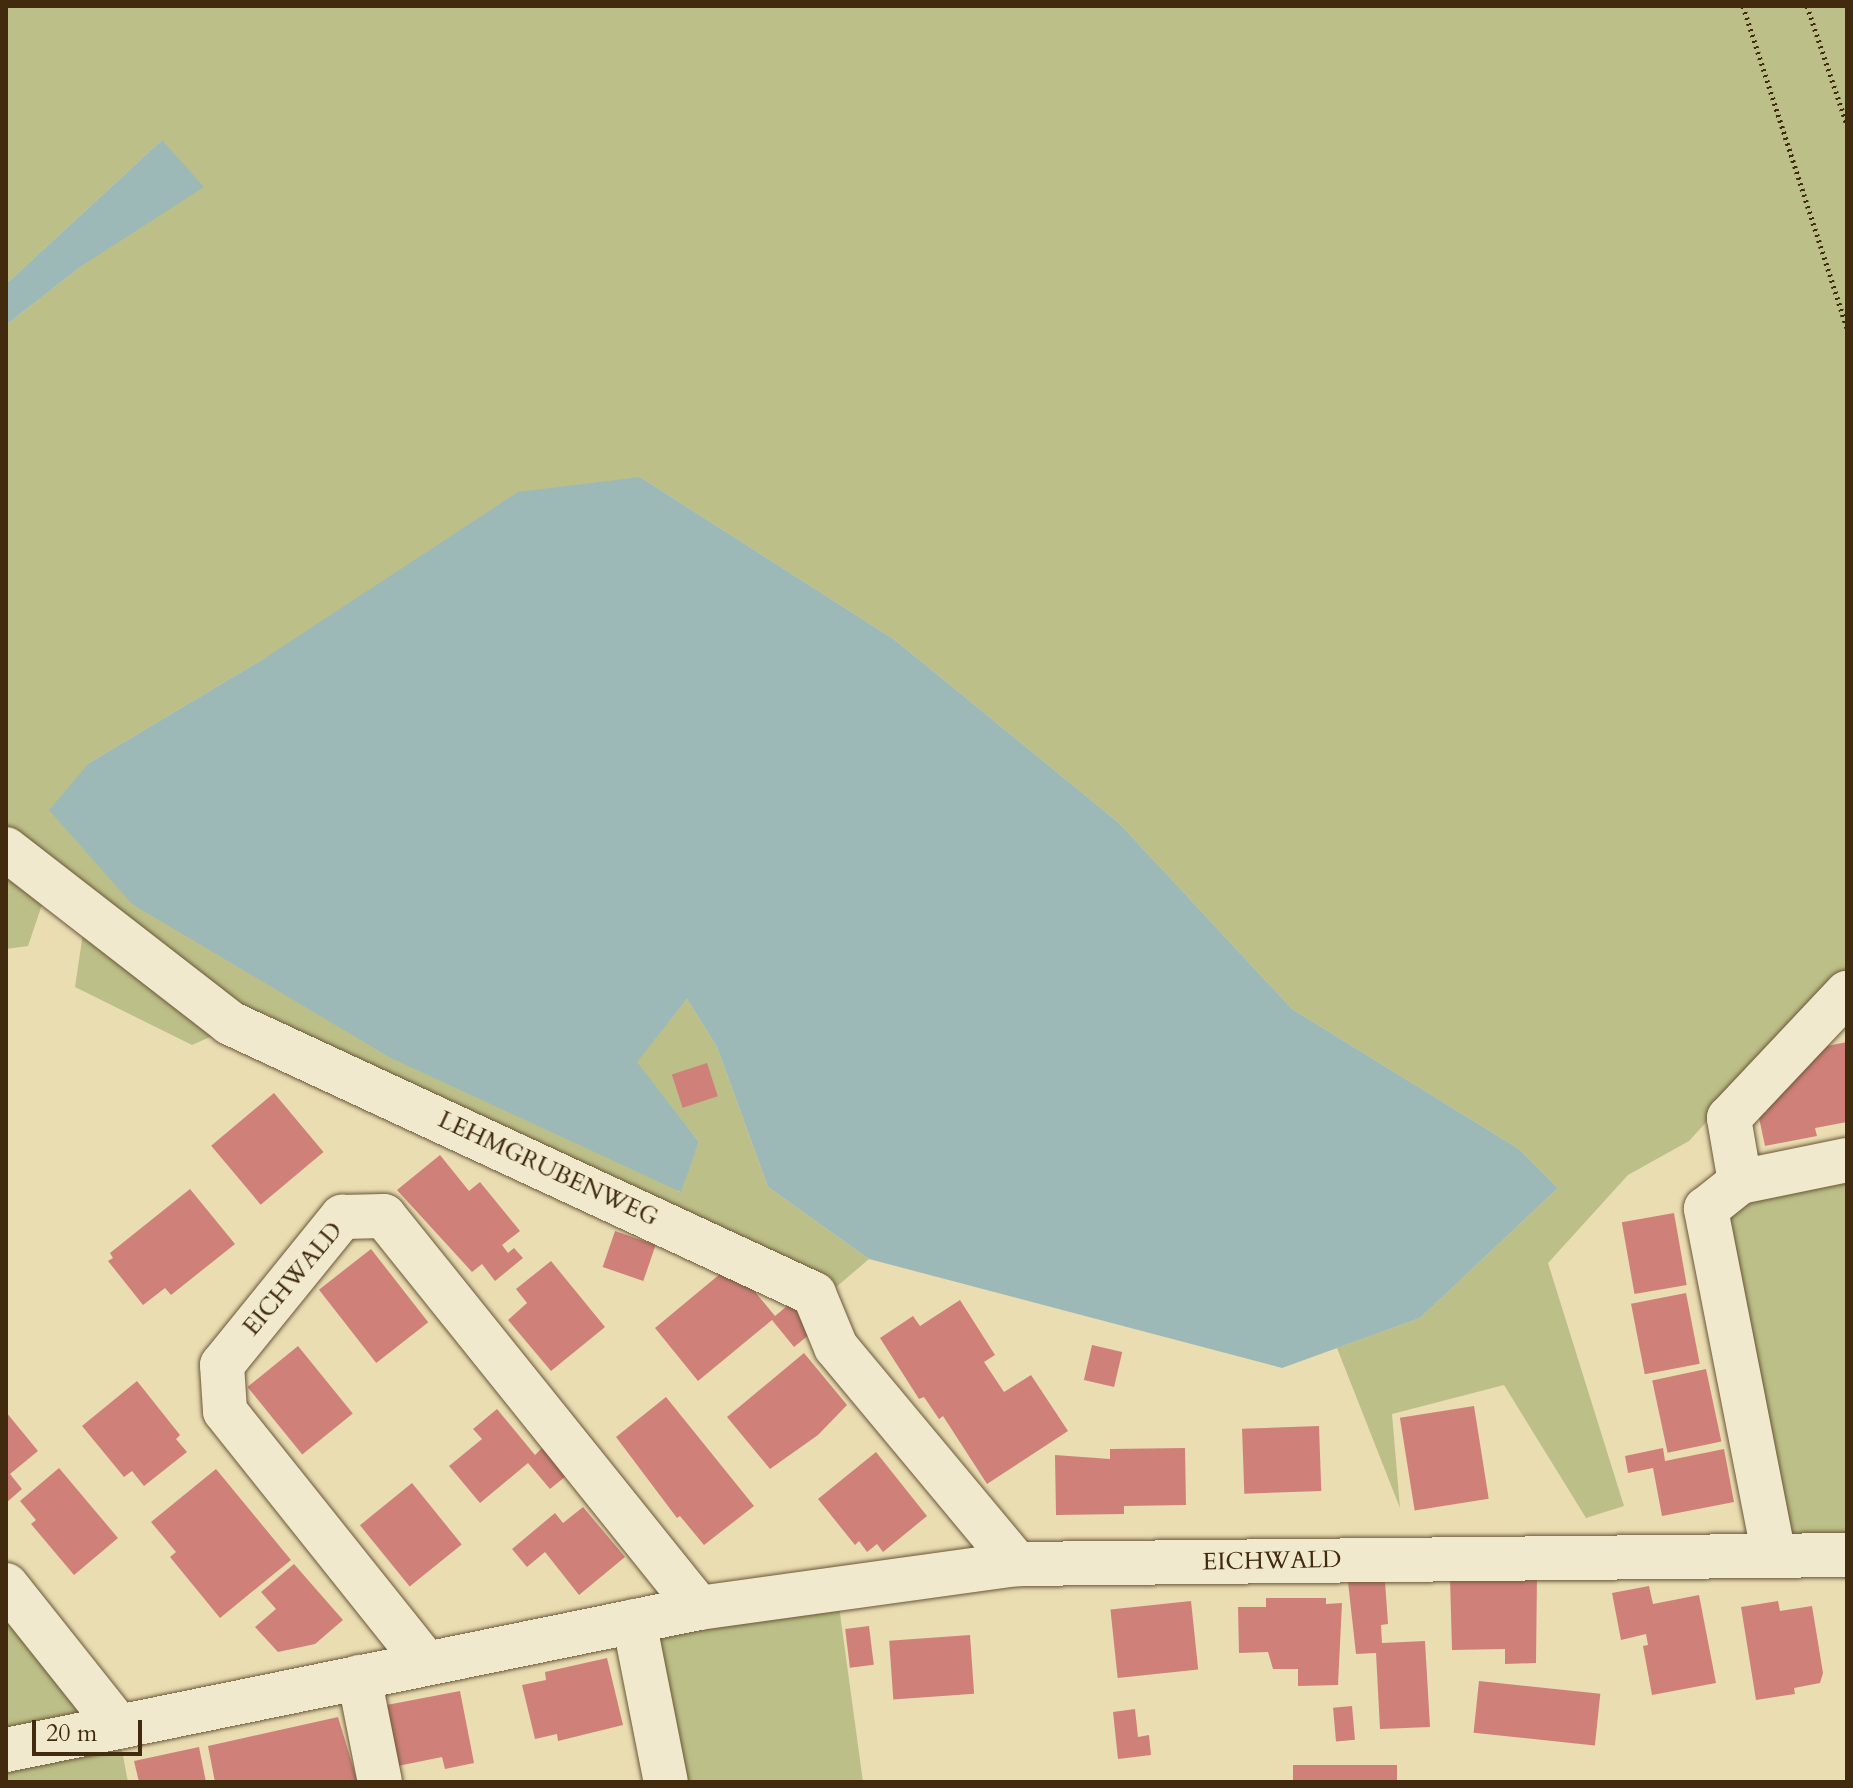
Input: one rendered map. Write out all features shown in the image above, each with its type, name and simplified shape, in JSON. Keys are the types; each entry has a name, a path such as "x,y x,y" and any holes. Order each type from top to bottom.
{"street":[{"name":"LEHMGRUBENWEG","path":"6,849 230,1023 814,1294 836,1347 1017,1564"},
{"path":"1740,1182 1729,1118 1847,993"},
{"path":"1774,1556 1706,1209 1740,1182 1847,1160"},
{"name":"EICHWALD","path":"426,1663 225,1411 222,1365 342,1217 384,1216 699,1608"},
{"name":"EICHWALD","path":"6,1750 699,1608 1017,1564 1847,1555"},
{"path":"6,1585 119,1727"},
{"path":"634,1621 666,1782"},
{"path":"359,1677 380,1782"}],"path":[{"path":"1743,6 1847,328"},
{"path":"1807,6 1847,125"}],"green space":[{"path":"6,6 1847,6 1847,968 1689,1141 1628,1175 1548,1263 1624,1506 1586,1518 1504,1385 1392,1414 1400,1508 1337,1348 1420,1318 1558,1188 1519,1149 1292,1009 1119,823 895,640 640,477 265,658 89,763 680,1192 699,1142 636,1062 687,999 717,1047 768,1187 869,1259 835,1288 421,1095 264,1013 192,1045 75,987 89,893 49,884 28,946 6,949 6,325 83,265 162,140 6,284"},
{"path":"1847,1171 1847,1540 1802,1541 1785,1526 1724,1223 1736,1201"},
{"path":"838,1599 863,1782 680,1782 648,1632"},
{"path":"6,1603 93,1715 6,1734"},
{"path":"120,1740 128,1782 6,1782 6,1766"}],"water":[{"path":"162,140 204,187 83,265 6,325 6,284"},
{"path":"640,477 895,640 1119,823 1292,1009 1519,1149 1558,1188 1420,1318 1282,1368 869,1259 768,1187 717,1047 687,999 637,1062 699,1142 681,1192 391,1058 132,904 49,810 89,763 265,658 518,492"}],"building":[{"path":"1847,1042 1847,1122 1815,1128 1817,1136 1765,1146 1758,1113 1767,1112 1764,1097 1792,1053"},
{"path":"707,1063 718,1096 683,1108 672,1074"},
{"path":"274,1093 323,1152 261,1205 211,1146"},
{"path":"440,1155 469,1191 480,1182 520,1231 502,1245 508,1253 514,1248 523,1258 495,1281 482,1264 472,1272 397,1190"},
{"path":"190,1189 235,1244 171,1295 165,1288 143,1305 108,1261 113,1258 110,1253"},
{"path":"1674,1213 1687,1285 1634,1294 1622,1222"},
{"path":"615,1231 656,1245 643,1281 603,1267"},
{"path":"371,1249 428,1322 376,1363 319,1290"},
{"path":"551,1261 605,1327 551,1371 508,1320 527,1303 516,1289"},
{"path":"732,1264 775,1316 798,1297 821,1325 794,1347 772,1320 698,1381 655,1328"},
{"path":"1686,1293 1700,1364 1645,1374 1631,1304"},
{"path":"960,1300 995,1355 984,1362 1004,1392 1031,1375 1068,1431 987,1484 943,1416 939,1419 924,1397 919,1399 880,1338 913,1316 920,1326"},
{"path":"1092,1345 1122,1352 1114,1387 1084,1380"},
{"path":"298,1346 353,1414 302,1455 247,1387"},
{"path":"804,1353 847,1405 818,1435 770,1469 727,1417"},
{"path":"1706,1369 1721,1441 1668,1453 1652,1380"},
{"path":"137,1381 180,1435 176,1439 187,1452 144,1486 132,1471 124,1477 82,1426"},
{"path":"666,1397 754,1506 704,1545 680,1516 677,1518 616,1437"},
{"path":"1474,1406 1489,1499 1415,1511 1400,1418"},
{"path":"497,1409 535,1455 542,1448 566,1476 550,1489 528,1463 480,1503 449,1466 482,1439 473,1429"},
{"path":"6,1412 38,1451 10,1474 22,1489 6,1503"},
{"path":"1319,1426 1321,1491 1244,1494 1242,1429"},
{"path":"1185,1448 1186,1505 1124,1506 1124,1514 1056,1515 1055,1455 1110,1459 1110,1449"},
{"path":"1663,1448 1665,1461 1724,1449 1734,1502 1662,1516 1653,1468 1628,1473 1625,1456"},
{"path":"876,1452 927,1516 883,1552 877,1544 867,1552 859,1541 855,1545 818,1499"},
{"path":"59,1468 118,1538 74,1575 31,1524 36,1520 20,1501"},
{"path":"216,1469 291,1560 220,1618 170,1557 176,1552 151,1522"},
{"path":"412,1483 462,1544 410,1587 360,1525"},
{"path":"583,1507 625,1557 579,1595 545,1552 527,1567 512,1549 555,1513 563,1523"},
{"path":"294,1564 343,1620 315,1644 278,1652 255,1627 276,1609 261,1592"},
{"path":"1537,1576 1536,1663 1505,1664 1505,1649 1452,1650 1450,1578"},
{"path":"1385,1581 1388,1624 1381,1625 1382,1643 1425,1641 1430,1727 1380,1729 1376,1653 1356,1654 1348,1582"},
{"path":"1649,1586 1653,1604 1699,1595 1716,1683 1652,1695 1643,1646 1648,1645 1646,1634 1621,1640 1612,1593"},
{"path":"1266,1598 1326,1598 1326,1604 1342,1603 1338,1685 1298,1686 1298,1669 1273,1669 1268,1652 1239,1653 1238,1607 1266,1607"},
{"path":"1191,1601 1198,1670 1118,1678 1110,1609"},
{"path":"1778,1601 1780,1611 1812,1606 1823,1673 1820,1683 1794,1688 1795,1694 1756,1700 1741,1607"},
{"path":"869,1626 874,1665 850,1668 845,1629"},
{"path":"970,1635 974,1694 893,1700 889,1641"},
{"path":"607,1658 623,1725 558,1741 557,1734 535,1739 522,1685 546,1680 545,1672"},
{"path":"1479,1681 1600,1694 1595,1745 1474,1733"},
{"path":"460,1691 474,1763 445,1769 442,1757 383,1769 371,1708"},
{"path":"1352,1706 1355,1740 1336,1742 1333,1708"},
{"path":"1135,1709 1138,1737 1149,1735 1151,1755 1118,1759 1113,1712"},
{"path":"338,1717 357,1780 215,1782 208,1746"},
{"path":"199,1747 206,1782 139,1782 134,1761"},
{"path":"1293,1765 1397,1765 1397,1782 1293,1782"}]}
